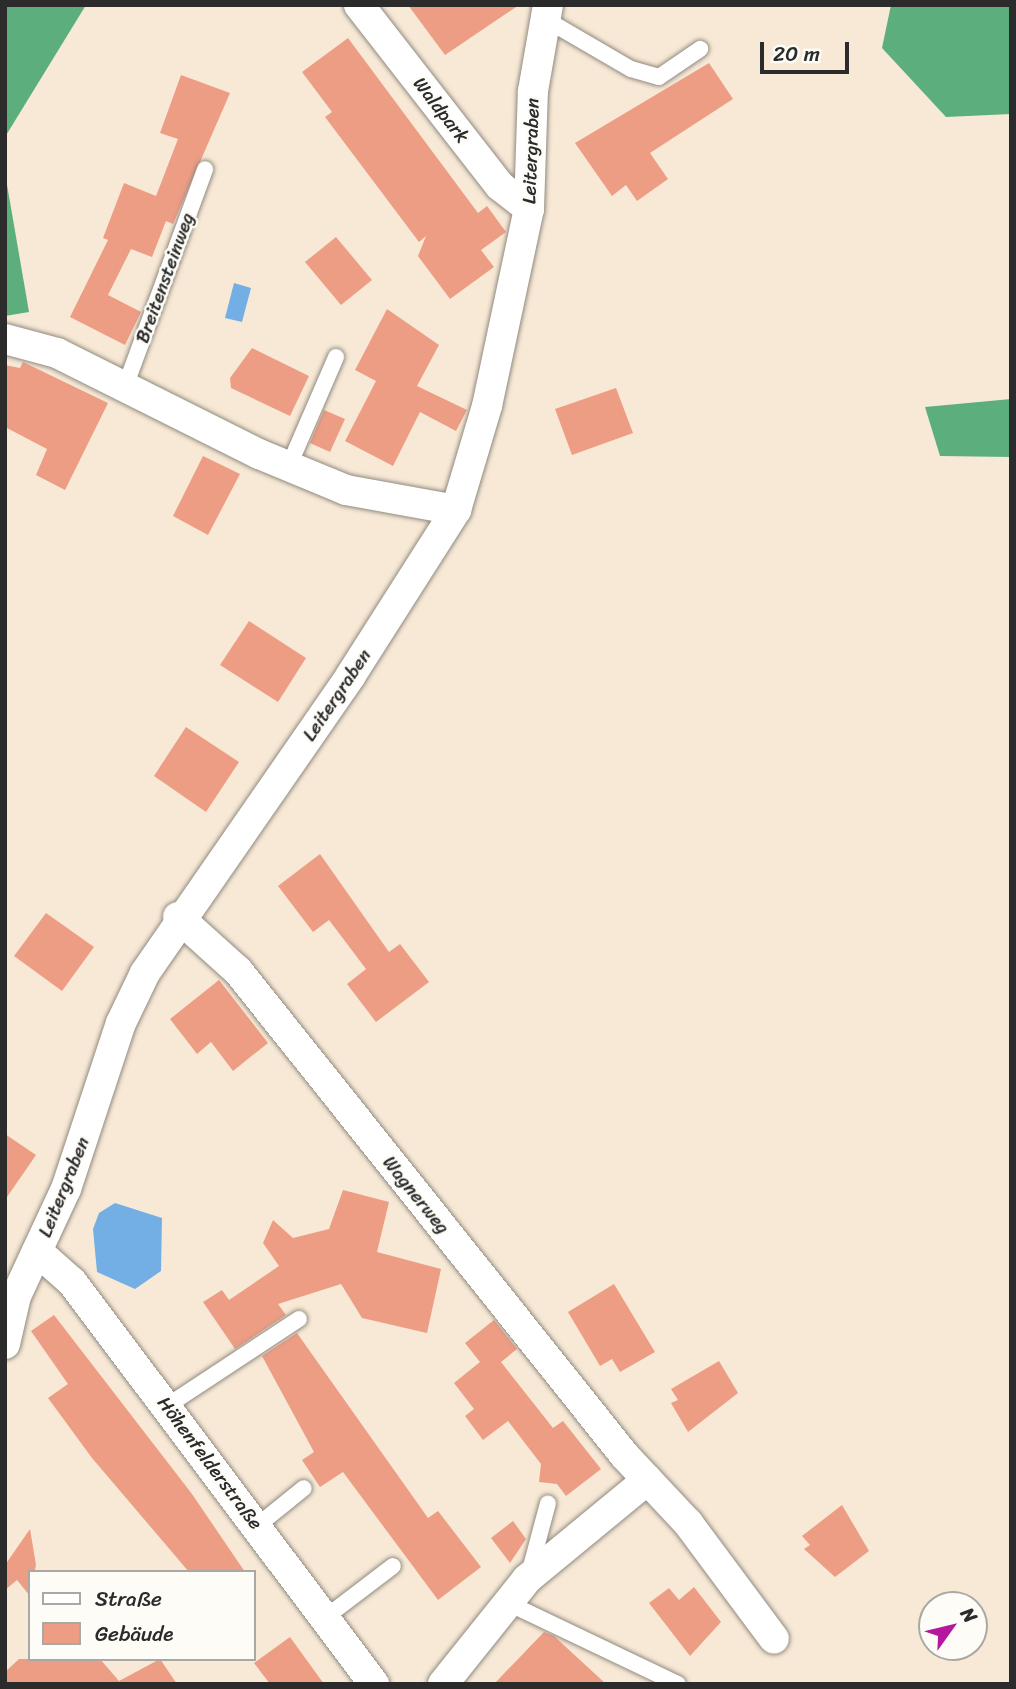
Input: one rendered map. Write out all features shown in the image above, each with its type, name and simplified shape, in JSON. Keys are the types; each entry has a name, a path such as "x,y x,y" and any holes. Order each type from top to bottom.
{"street":[{"name":"Waldpark","path":"359,5 500,186 529,209"},
{"name":"Leitergraben","path":"5,1344 16,1296 86,1136 121,1023 178,917 351,675 456,510 487,406 529,209 533,91 546,12"},
{"path":"5,339 57,352 288,468 346,490 456,510"},
{"name":"Wagnerweg","path":"178,917 238,971 647,1480 688,1523 774,1639"},
{"name":"Höhenfelderstraße","path":"37,1251 72,1282 374,1684"},
{"path":"443,1684 527,1580 647,1480"}],"lane":[{"path":"546,12 631,69 659,77 700,49"},
{"name":"Breitensteinweg","path":"125,387 205,169"},
{"path":"288,468 336,358"},
{"path":"167,1406 299,1319"},
{"path":"257,1525 304,1488"},
{"path":"527,1580 548,1503"},
{"path":"326,1617 393,1566"},
{"path":"508,1603 678,1684"}],"green space":[{"path":"5,5 86,5 5,137"},
{"path":"891,5 1011,5 1011,114 946,117 882,48"},
{"path":"5,173 29,312 5,316"},
{"path":"1011,399 1011,457 940,456 925,407"}],"water":[{"path":"234,283 251,288 242,322 225,318"},
{"path":"115,1203 162,1218 161,1271 135,1289 97,1272 93,1229 99,1213"}],"building":[{"path":"408,5 519,5 445,55"},
{"path":"348,38 478,213 487,206 506,232 481,250 494,267 450,299 418,256 426,236 419,242 325,117 332,112 302,72"},
{"path":"709,63 733,99 650,153 668,179 637,201 626,185 612,196 575,143"},
{"path":"181,75 230,93 173,224 166,221 152,257 131,249 108,295 141,312 125,345 70,317 108,240 103,238 124,183 156,196 178,139 160,133"},
{"path":"336,237 372,280 341,305 305,262"},
{"path":"387,309 439,345 417,386 467,410 456,431 420,412 393,466 345,441 376,381 355,370"},
{"path":"252,348 309,376 290,416 231,388 230,378"},
{"path":"23,362 108,403 65,490 36,475 47,449 5,427 5,365 20,368"},
{"path":"616,388 633,433 572,455 555,409"},
{"path":"324,410 345,419 330,452 310,443"},
{"path":"203,456 240,474 208,535 173,516"},
{"path":"249,621 306,658 278,702 220,665"},
{"path":"186,727 239,762 206,812 154,776"},
{"path":"320,854 389,952 400,944 429,982 376,1022 347,984 366,969 329,920 313,932 278,886"},
{"path":"46,913 94,947 62,991 14,956"},
{"path":"219,980 268,1043 233,1071 211,1042 197,1054 170,1019"},
{"path":"5,1134 36,1155 5,1200"},
{"path":"343,1190 389,1202 377,1252 441,1269 427,1333 362,1318 341,1284 278,1304 286,1315 235,1349 203,1302 222,1290 229,1300 279,1266 263,1243 273,1220 293,1238 329,1229"},
{"path":"614,1284 655,1352 620,1372 612,1359 600,1366 568,1312"},
{"path":"54,1315 192,1494 244,1570 187,1570 92,1458 48,1398 68,1384 31,1331"},
{"path":"494,1320 517,1349 501,1362 553,1428 563,1421 601,1469 566,1496 557,1484 539,1482 541,1464 508,1421 483,1440 465,1416 474,1409 454,1383 480,1362 465,1343"},
{"path":"297,1333 428,1518 438,1511 481,1567 438,1600 343,1472 320,1487 302,1460 314,1452 262,1356"},
{"path":"719,1361 738,1393 688,1432 671,1403 678,1400 671,1389"},
{"path":"842,1505 869,1551 835,1577 804,1549 810,1545 802,1536"},
{"path":"513,1521 526,1539 510,1563 491,1538"},
{"path":"30,1529 36,1565 35,1570 28,1570 28,1594 17,1580 5,1590 5,1565"},
{"path":"694,1587 721,1622 690,1656 649,1603 669,1588 679,1600"},
{"path":"544,1632 554,1636 606,1684 494,1684"},
{"path":"290,1637 324,1684 270,1684 254,1663"},
{"path":"19,1659 102,1661 119,1681 156,1661 161,1661 177,1684 5,1684 5,1672"}]}
